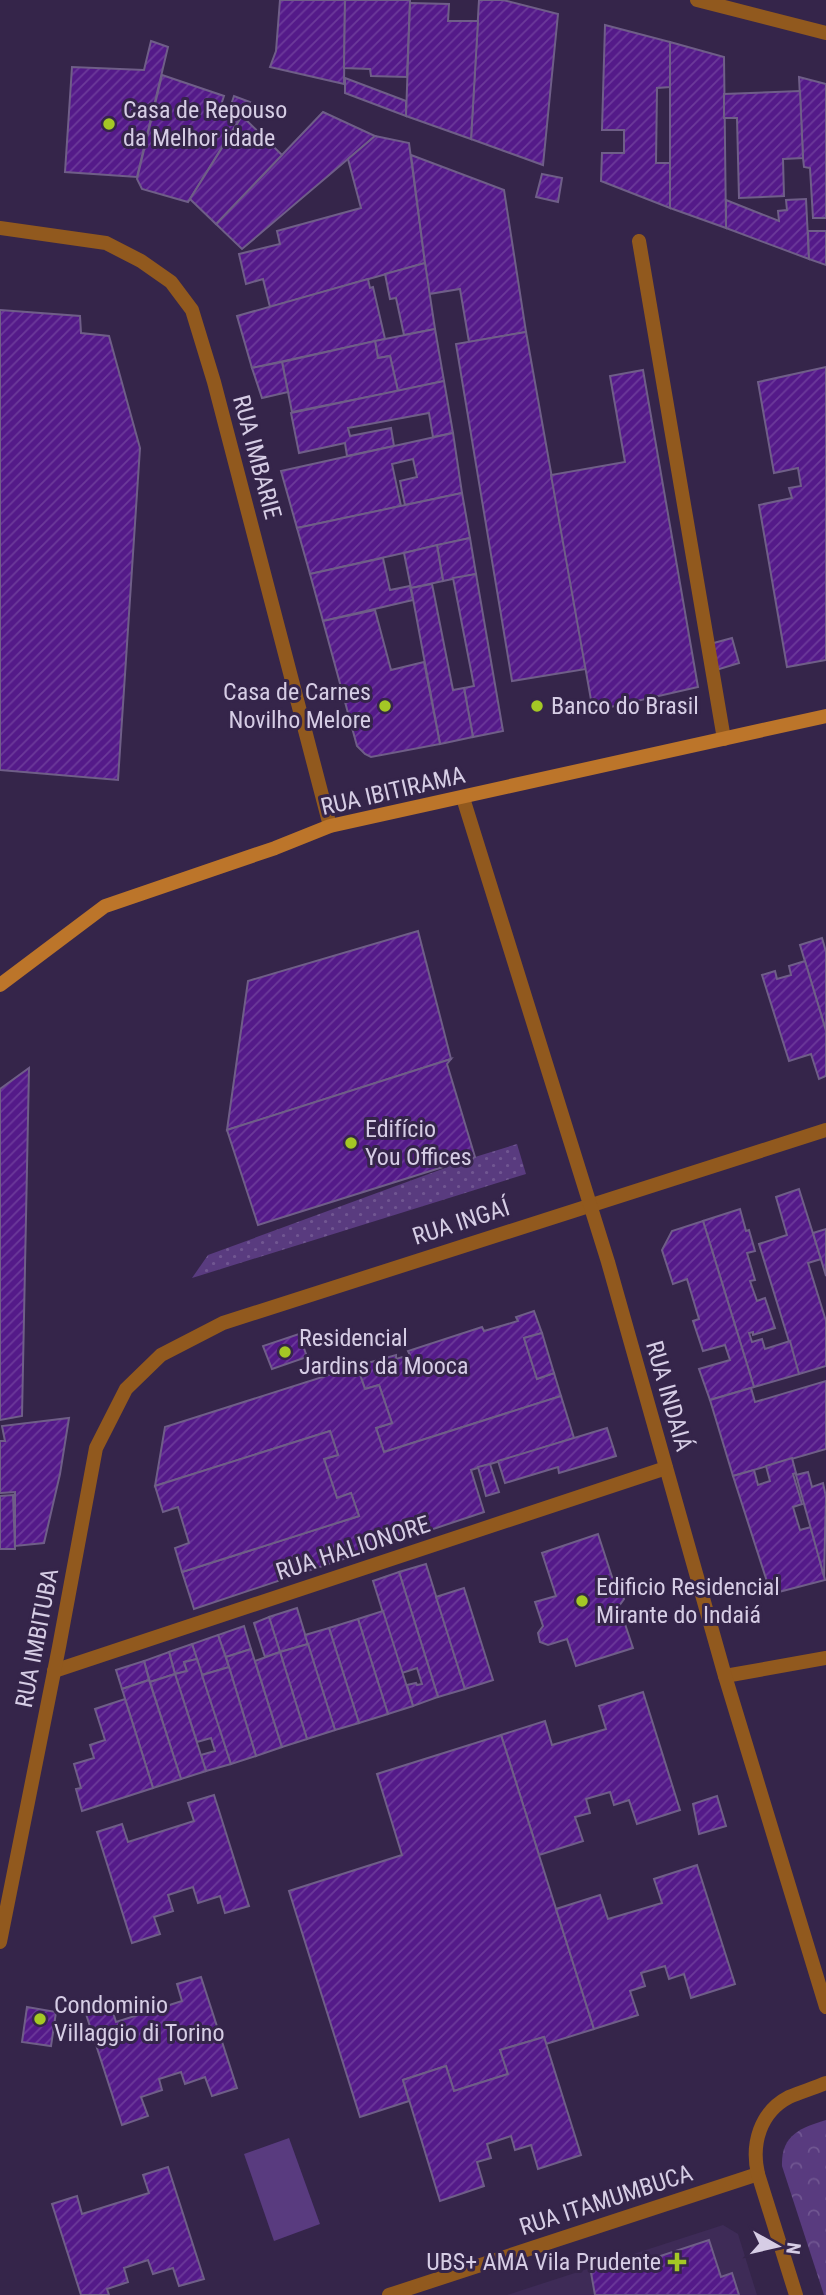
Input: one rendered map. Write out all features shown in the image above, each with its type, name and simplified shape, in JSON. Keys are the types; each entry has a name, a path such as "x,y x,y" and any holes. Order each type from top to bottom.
{"main road":[{"name":"RUA IBITIRAMA","path":"0,985 105,906 330,827 826,716"}],"street":[{"path":"697,0 826,33"},
{"name":"RUA IMBARIE","path":"0,228 106,243 141,261 171,282 192,310 214,382 330,827"},
{"path":"639,241 724,739"},
{"name":"RUA INDAIÁ","path":"463,798 591,1205 725,1676 826,2007"},
{"name":"RUA INGAÍ","path":"126,1389 162,1355 223,1323 826,1130"},
{"name":"RUA IMBITUBA","path":"0,1942 96,1448 126,1389"},
{"name":"RUA HALIONORE","path":"54,1671 666,1468"},
{"path":"725,1676 826,1658"},
{"path":"796,2295 758,2174 754,2157 756,2139 765,2118 787,2098 826,2084"},
{"name":"RUA ITAMUMBUCA","path":"389,2295 758,2174"}],"shaded area":[{"name":"UBS+ AMA Vila Prudente","path":"723,2225 738,2234 757,2295 507,2295"}],"green space":[{"path":"517,1144 526,1174 192,1278 208,1255"},
{"path":"826,2120 824,2295 782,2166 785,2147 794,2134"},
{"path":"289,2138 320,2224 274,2241 244,2154"}],"building":[{"path":"280,0 345,0 344,84 270,67 276,51"},
{"path":"345,0 410,0 407,77 371,76 370,69 344,68"},
{"path":"479,0 503,0 558,14 543,165 471,139"},
{"path":"410,3 449,4 448,21 478,21 471,139 406,116"},
{"path":"605,25 670,42 670,87 657,88 656,163 670,163 670,208 601,181 602,153 624,153 624,130 602,130"},
{"name":"Casa de Repouso da Melhor idade","path":"151,41 168,47 137,177 65,172 72,67 144,70"},
{"path":"670,42 724,57 726,228 670,208"},
{"path":"162,75 224,96 218,114 227,117 234,96 250,102 188,202 142,189 137,179"},
{"path":"799,77 826,84 826,218 813,218 810,168 804,167 803,158"},
{"path":"345,78 406,101 406,116 345,93"},
{"path":"800,91 803,158 783,159 784,196 739,198 737,118 724,118 724,94"},
{"path":"323,112 375,136 242,249 216,224"},
{"path":"242,116 282,155 216,224 190,199"},
{"path":"375,136 409,143 425,263 270,307 263,279 246,284 239,254 280,244 277,231 361,208 348,159"},
{"path":"411,155 504,190 526,332 469,342 460,289 429,294"},
{"path":"542,174 562,178 558,202 536,197"},
{"path":"806,199 809,259 726,228 726,200 779,221 778,211 787,210 786,200"},
{"path":"808,231 826,231 826,265 809,259"},
{"path":"425,263 435,329 404,335 396,298 390,299 385,274"},
{"path":"368,279 370,288 373,287 385,339 252,368 237,316"},
{"path":"0,310 80,316 81,333 109,336 140,448 118,780 0,770"},
{"path":"435,329 444,381 398,391 390,356 378,358 375,341"},
{"path":"526,332 586,669 512,681 456,344"},
{"path":"375,341 378,358 390,356 398,391 292,412 282,362"},
{"path":"282,362 288,392 262,398 252,368"},
{"path":"826,367 826,660 787,667 759,505 792,498 789,488 801,486 798,468 774,473 758,382"},
{"path":"643,370 698,687 593,711 551,475 625,462 610,376"},
{"path":"444,381 453,433 433,437 429,413 348,428 350,436 391,428 394,446 347,456 345,443 299,453 291,413"},
{"path":"453,433 462,493 405,505 400,481 417,477 413,459 392,464 401,506 297,528 281,471"},
{"path":"462,493 470,538 310,574 297,528"},
{"path":"470,538 476,574 443,581 437,545"},
{"path":"437,545 443,581 411,588 404,553"},
{"path":"383,558 390,590 410,586 413,600 323,621 310,574"},
{"path":"476,574 503,731 473,737 464,688 474,686 453,578"},
{"path":"432,584 453,690 464,688 473,737 440,744 411,588"},
{"path":"375,610 391,670 424,662 440,744 371,757 357,746 323,621"},
{"path":"732,638 739,663 716,670 710,644"},
{"path":"418,931 451,1059 227,1130 248,981"},
{"path":"822,938 826,952 826,1031 800,945"},
{"path":"805,961 826,1031 826,1076 819,1079 811,1054 789,1061 762,975 775,971 777,979 791,975 789,966"},
{"name":"Edifício You Offices","path":"451,1059 447,1064 475,1157 258,1225 227,1130"},
{"path":"29,1068 22,1416 0,1420 0,1089"},
{"path":"799,1189 821,1259 808,1263 826,1321 826,1366 799,1374 759,1244 787,1235 776,1197"},
{"path":"740,1209 755,1251 747,1253 755,1280 750,1281 757,1301 765,1298 775,1328 753,1335 753,1332 749,1333 752,1342 762,1339 765,1349 790,1341 799,1374 754,1387 703,1221"},
{"path":"703,1221 754,1387 710,1400 699,1369 730,1360 725,1345 703,1351 693,1321 699,1319 687,1279 673,1284 662,1250 672,1231"},
{"path":"826,1229 826,1276 813,1233"},
{"path":"534,1311 542,1333 524,1338 537,1379 554,1373 561,1396 384,1452 376,1428 392,1423 379,1385 365,1389 357,1366 396,1355 396,1359 410,1355 408,1351 482,1327 484,1331 518,1321 516,1317"},
{"path":"542,1333 554,1373 537,1379 524,1338"},
{"name":"Residencial Jardins da Mooca","path":"299,1334 307,1357 272,1369 263,1346"},
{"path":"357,1366 365,1389 379,1385 392,1423 376,1428 384,1452 561,1396 574,1438 471,1470 484,1512 194,1609 182,1572 359,1516 351,1493 337,1498 324,1459 338,1455 330,1431 155,1486 165,1427"},
{"path":"826,1381 826,1449 733,1476 710,1400 751,1388 755,1402"},
{"path":"69,1418 60,1474 44,1543 15,1546 15,1492 0,1493 0,1441 5,1441 2,1426"},
{"path":"607,1428 616,1456 559,1473 558,1467 505,1483 498,1461"},
{"path":"330,1431 338,1455 324,1459 337,1498 351,1493 359,1516 182,1572 175,1548 189,1543 178,1507 163,1512 155,1486"},
{"path":"792,1458 796,1473 793,1474 802,1504 793,1507 800,1530 811,1527 825,1580 771,1594 733,1476 754,1470 758,1485 770,1481 766,1466"},
{"path":"490,1464 499,1492 486,1496 478,1467"},
{"path":"808,1472 812,1487 823,1483 826,1497 824,1576 796,1475"},
{"path":"13,1495 15,1549 0,1549 0,1496"},
{"name":"Edificio Residencial Mirante do Indaiá","path":"598,1534 612,1577 618,1579 624,1599 619,1606 633,1648 576,1666 567,1639 548,1645 540,1642 538,1633 543,1626 535,1602 556,1596 542,1553"},
{"path":"426,1564 465,1689 438,1697 399,1572"},
{"path":"399,1572 438,1697 413,1706 407,1685 422,1684 417,1668 402,1673 373,1581"},
{"path":"464,1588 493,1680 465,1689 436,1597"},
{"path":"297,1608 308,1644 280,1652 269,1617"},
{"path":"383,1611 413,1706 388,1714 358,1619"},
{"path":"269,1617 280,1652 265,1657 254,1623"},
{"path":"358,1619 388,1714 359,1723 329,1628"},
{"path":"244,1626 251,1649 226,1657 218,1635"},
{"path":"329,1628 359,1723 335,1730 305,1635"},
{"path":"218,1635 229,1667 202,1675 192,1644"},
{"path":"192,1644 197,1659 184,1662 187,1671 175,1674 169,1652"},
{"path":"308,1644 335,1730 307,1739 280,1652"},
{"path":"251,1649 282,1747 256,1756 226,1657"},
{"path":"169,1652 175,1674 150,1682 144,1661"},
{"path":"280,1652 307,1739 282,1747 255,1661"},
{"path":"197,1659 231,1764 206,1771 201,1755 215,1751 211,1738 197,1742 175,1674 187,1671 184,1662"},
{"path":"144,1661 149,1680 122,1689 116,1670"},
{"path":"229,1667 256,1756 231,1764 202,1675"},
{"path":"175,1674 206,1771 181,1779 150,1682"},
{"path":"149,1680 181,1779 153,1788 122,1689"},
{"path":"643,1692 680,1810 637,1824 629,1800 614,1805 610,1792 586,1799 590,1813 575,1817 583,1841 539,1855 501,1735 545,1721 552,1745 606,1729 599,1706"},
{"path":"125,1699 153,1788 82,1811 76,1789 81,1788 74,1764 94,1758 90,1745 105,1740 95,1709"},
{"path":"501,1735 594,2029 546,2044 544,2037 500,2050 508,2074 454,2091 446,2066 403,2080 409,2101 360,2117 289,1891 402,1855 377,1774"},
{"path":"214,1795 249,1906 225,1913 220,1896 198,1903 193,1887 168,1895 173,1911 154,1917 160,1934 132,1943 97,1832 122,1824 128,1842 194,1821 188,1803"},
{"path":"717,1796 726,1826 699,1834 693,1804"},
{"path":"697,1865 735,1984 691,1998 684,1974 669,1979 665,1966 641,1973 645,1986 630,1991 638,2015 594,2029 556,1909 600,1895 608,1919 662,1903 654,1879"},
{"path":"201,1977 237,2088 212,2096 205,2077 185,2084 181,2072 159,2079 162,2090 141,2097 148,2116 122,2125 86,2014 111,2006 116,2022 182,2001 177,1984"},
{"name":"Condominio Villaggio di Torino","path":"27,2007 56,2012 51,2046 22,2042"},
{"path":"544,2037 581,2155 538,2169 531,2145 515,2150 511,2136 487,2144 491,2158 477,2162 484,2186 440,2201 403,2080 446,2066 454,2091 508,2074 500,2050"},
{"path":"168,2167 204,2279 179,2286 173,2268 153,2274 148,2260 124,2268 128,2282 107,2289 109,2295 81,2295 52,2204 77,2196 82,2214 149,2193 143,2175"},
{"path":"709,2240 721,2277 732,2273 739,2295 595,2295 590,2267 623,2256 627,2267"}],"place":[{"name":"Casa de Repouso da Melhor idade","path":"109,124"},
{"name":"Casa de Carnes Novilho Melore","path":"385,706"},
{"name":"Banco do Brasil","path":"537,706"},
{"name":"Edifício You Offices","path":"351,1143"},
{"name":"Residencial Jardins da Mooca","path":"285,1352"},
{"name":"Edificio Residencial Mirante do Indaiá","path":"582,1601"},
{"name":"Condominio Villaggio di Torino","path":"40,2019"},
{"name":"UBS+ AMA Vila Prudente","path":"677,2262"}]}
